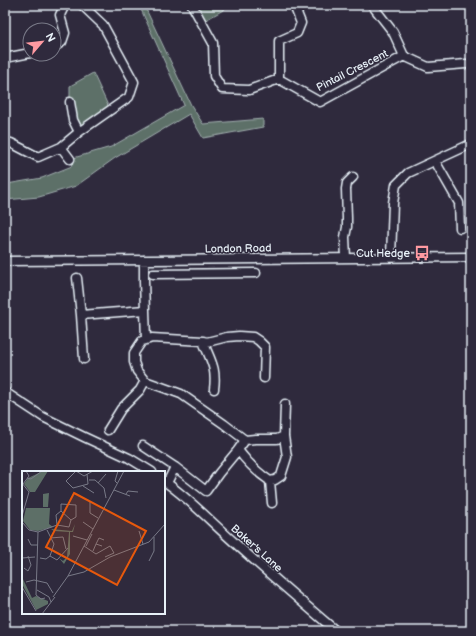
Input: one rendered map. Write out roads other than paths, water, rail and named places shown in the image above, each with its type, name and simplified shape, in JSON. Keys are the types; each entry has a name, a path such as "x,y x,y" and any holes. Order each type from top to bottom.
{"street":[{"path":"62,22 60,15 65,5"},
{"path":"5,142 11,142 38,157 61,147 79,132 129,97 134,82 103,25 82,5"},
{"path":"192,5 213,43 214,76 222,89 249,90 279,79 279,41 297,33 301,23 295,8 296,5"},
{"name":"Pintail Crescent","path":"279,79 320,102 404,56 393,32 373,5"},
{"path":"62,22 65,33 62,42"},
{"path":"5,58 22,55"},
{"path":"404,56 428,67 466,64"},
{"path":"70,102 72,120 79,132"},
{"path":"391,257 393,203 396,184 408,174 471,144"},
{"path":"61,147 70,159"},
{"path":"435,161 459,203 460,228"},
{"path":"346,258 346,183 353,177"},
{"name":"London Road","path":"5,261 471,256"},
{"path":"144,260 146,340"},
{"path":"195,260 196,273"},
{"path":"153,274 256,273"},
{"path":"77,278 84,359"},
{"path":"81,315 145,310"},
{"path":"264,378 265,347 259,340 253,337 228,337 207,342 152,338 142,341 134,353 134,362 137,371 146,381 181,394 245,440 277,439 284,436"},
{"path":"203,341 213,363 215,372 214,389"},
{"path":"108,430 121,409 140,390 146,381"},
{"path":"5,392 43,417 129,458 150,471"},
{"path":"238,450 262,476 270,481 281,476 287,457 284,436 285,404"},
{"path":"143,446 175,467 206,491 245,440"},
{"path":"165,482 175,467"},
{"path":"270,481 272,503"},
{"name":"Baker's Lane","path":"165,482 194,504 233,542 336,631"}],"place":[{"name":"Cut Hedge","path":"422,253"}]}
